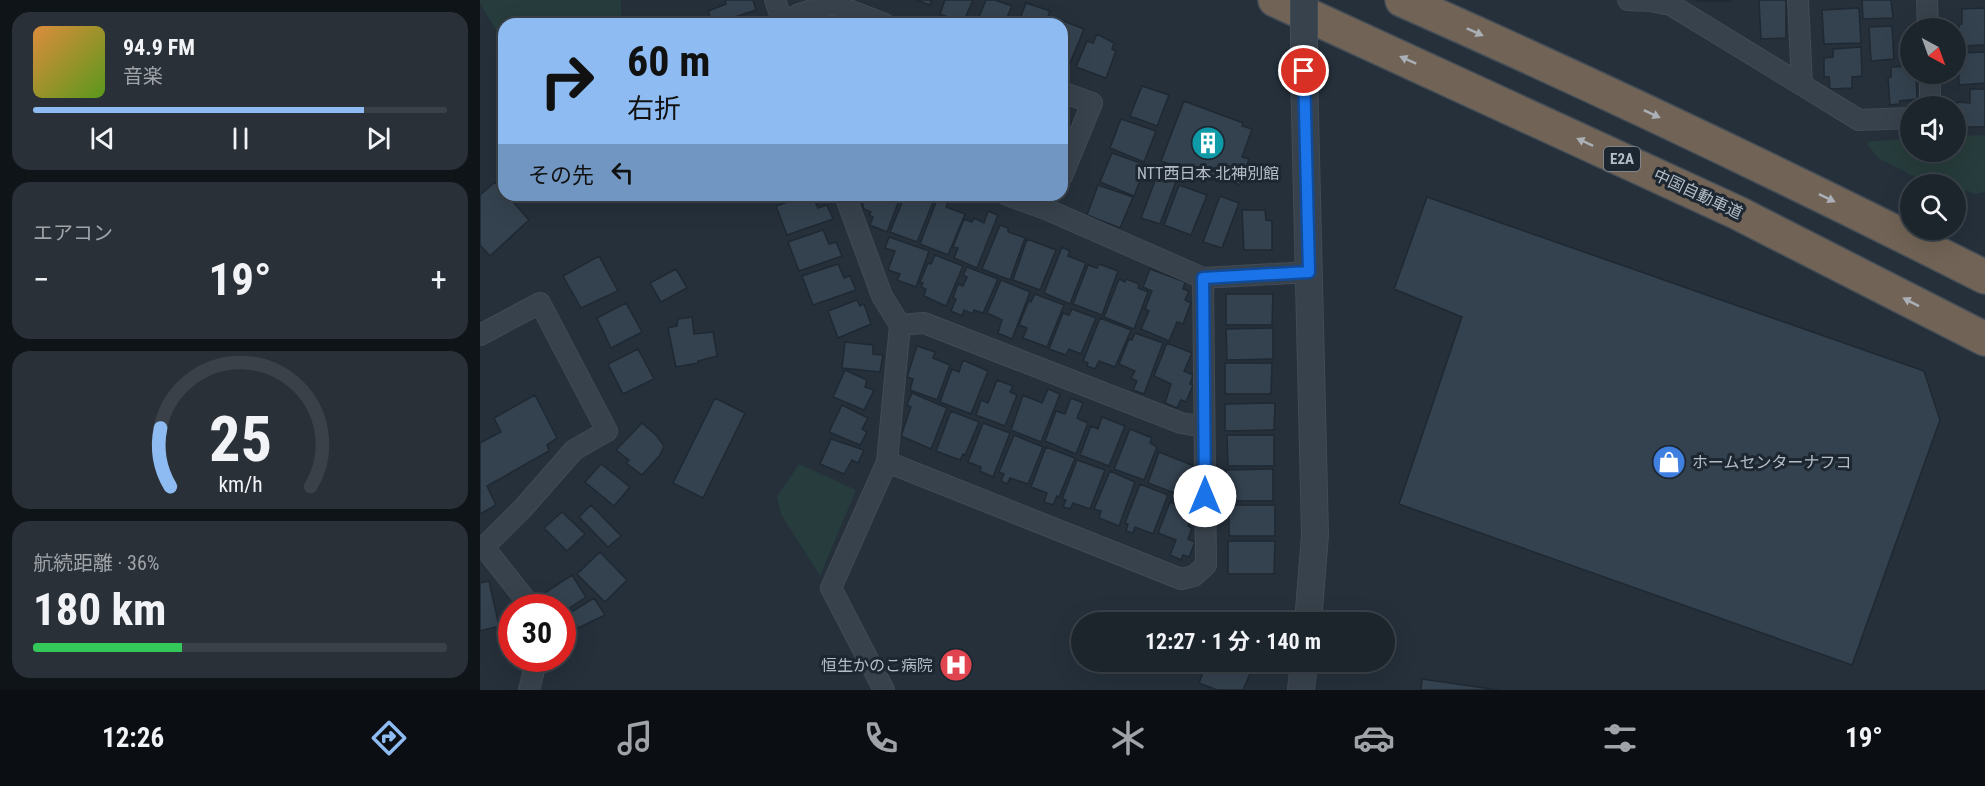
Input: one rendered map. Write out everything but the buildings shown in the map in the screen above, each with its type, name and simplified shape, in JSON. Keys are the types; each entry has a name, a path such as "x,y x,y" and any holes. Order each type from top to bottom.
{"highway":[{"name":"中国自動車道","path":"1275,0 1738,213 1974,334"},
{"path":"1402,0 1507,46 1760,165 1984,276"}],"street":[{"path":"775,0 781,18"},
{"path":"1304,0 1315,535 1309,612"},
{"path":"1628,0 1671,5 1859,120 1900,118"},
{"path":"1798,0 1802,85"},
{"path":"1927,0 1928,18"},
{"path":"792,18 833,4 869,18"},
{"path":"1068,94 1092,104 1068,162"},
{"path":"847,201 882,296 900,326 887,462 831,588 884,690"},
{"path":"1051,202 1203,278 1309,272"},
{"path":"887,462 1181,579 1194,576 1206,565 1203,278"},
{"path":"480,335 540,303 607,431 574,450 524,507 484,547 521,594"},
{"path":"900,326 924,323 1181,423 1204,427"},
{"path":"529,690 534,672"},
{"path":"1301,690 1303,672"}],"green space":[{"path":"480,0 621,0 621,18 498,18 498,34"},
{"path":"1985,135 1985,192 1974,194 1966,190 1966,174 1909,174 1878,158 1866,142 1900,139 1900,162 1966,162 1966,136"},
{"path":"799,464 856,490 820,576 781,514 777,497"}],"place":[{"name":"NTT西日本 北神別館","path":"1208,143"},
{"name":"ホームセンターナフコ","path":"1669,462"},
{"name":"恒生かのこ病院","path":"956,665"}],"route":[{"path":"1205,496 1203,278 1309,272 1304,71"}]}
